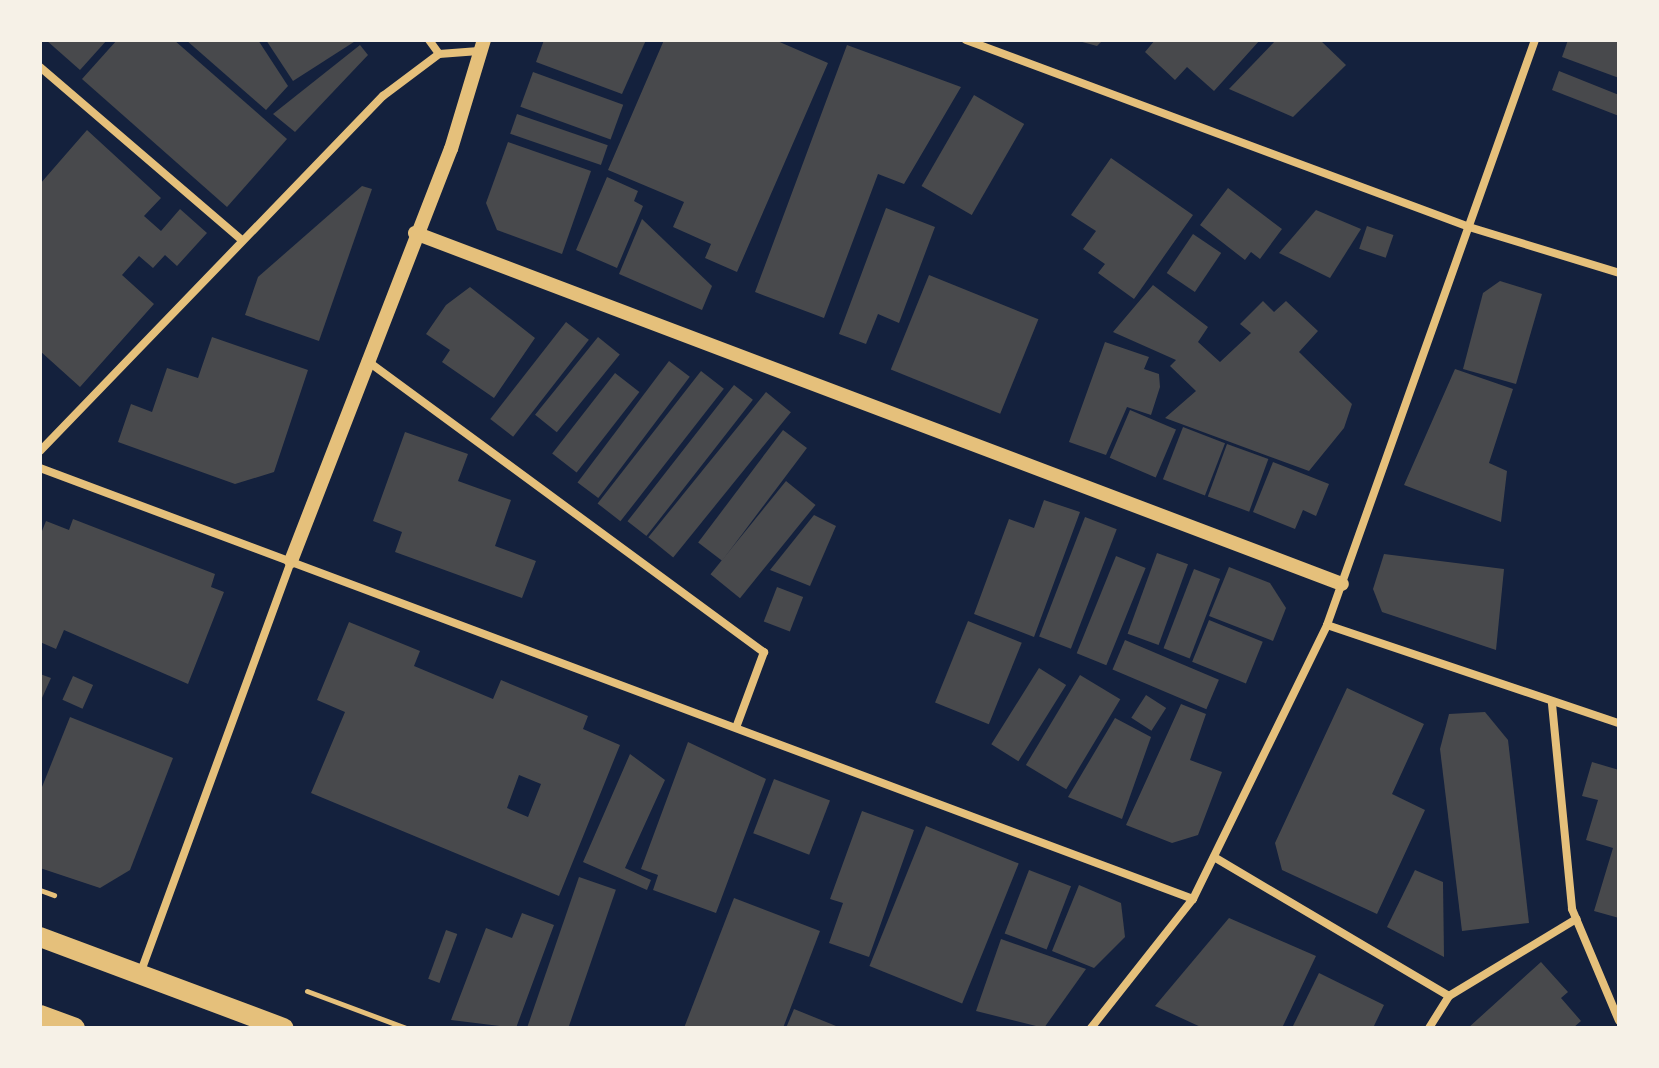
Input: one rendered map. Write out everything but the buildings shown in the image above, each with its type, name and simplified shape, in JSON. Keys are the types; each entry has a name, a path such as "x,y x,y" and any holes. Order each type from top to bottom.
{"main road":[{"path":"40,937 284,1028"},
{"path":"40,1015 75,1028"}],"street":[{"path":"429,40 439,54"},
{"path":"966,40 1469,227 1619,273"},
{"path":"1091,1028 1193,899 1327,625 1535,40"},
{"path":"40,451 241,239 383,96 439,54 481,46 451,149 366,360 140,975"},
{"path":"40,67 241,239"},
{"path":"415,233 1342,584"},
{"path":"366,360 764,652 737,725"},
{"path":"40,468 737,725 1193,899"},
{"path":"1327,625 1552,704 1619,723"},
{"path":"1552,704 1576,919 1619,1021"},
{"path":"1214,857 1449,996"},
{"path":"1429,1028 1449,996 1576,919"}]}
